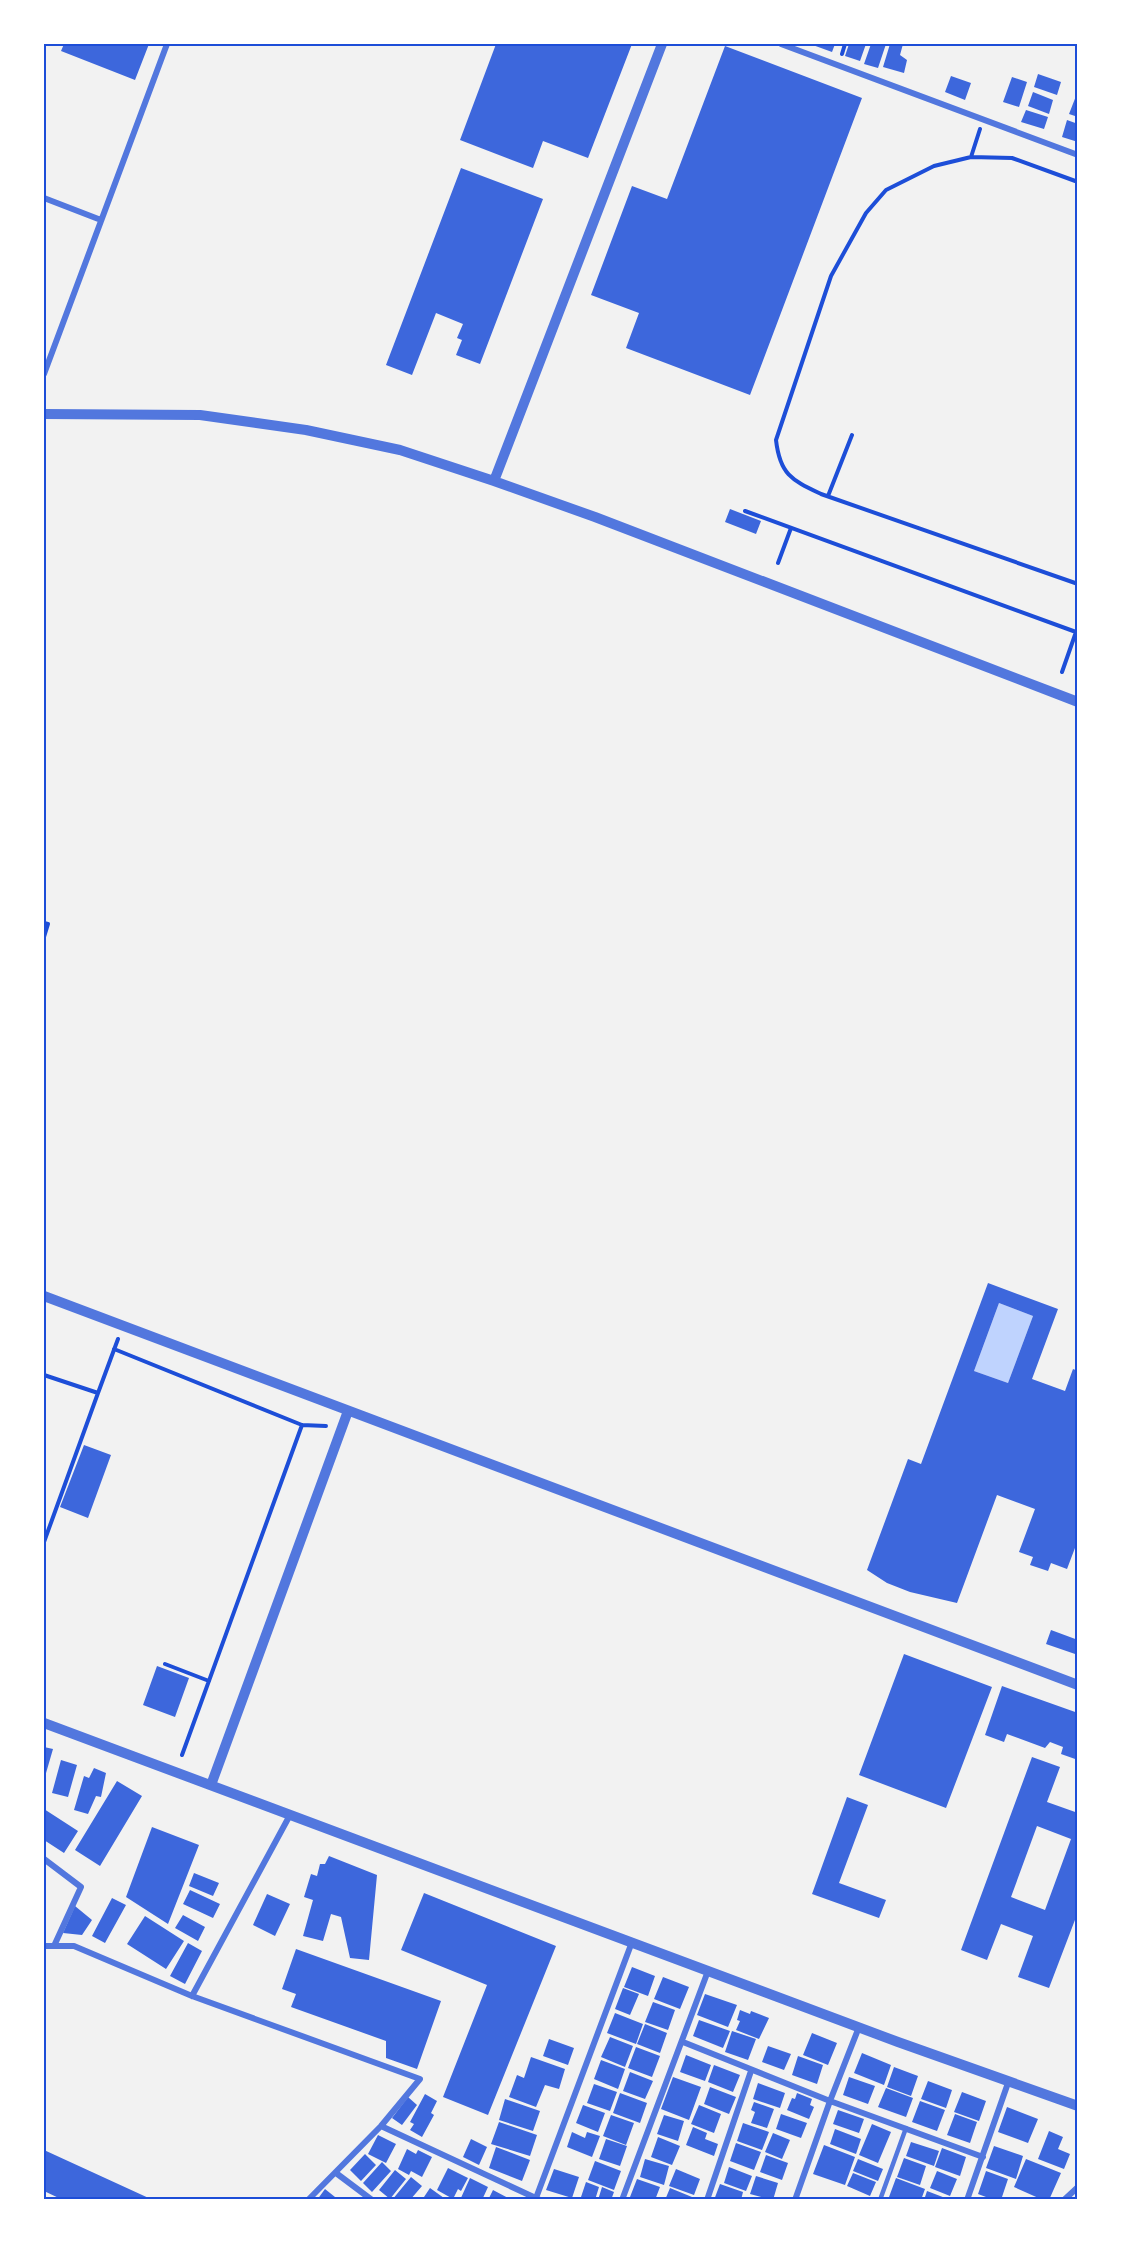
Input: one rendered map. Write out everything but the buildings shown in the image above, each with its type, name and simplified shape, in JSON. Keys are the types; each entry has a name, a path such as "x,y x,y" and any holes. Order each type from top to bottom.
{"street":[{"path":"44,374 167,44"},
{"path":"494,481 662,44"},
{"path":"782,44 1077,156"},
{"path":"44,198 101,220"},
{"path":"44,414 200,415 306,430 400,450 595,517 1077,702"},
{"path":"44,1296 1077,1685"},
{"path":"211,1785 348,1411"},
{"path":"44,1723 1077,2106"},
{"path":"192,1996 291,1815"},
{"path":"44,1859 81,1887 54,1946"},
{"path":"381,2126 538,2199 632,1941"},
{"path":"44,1946 74,1946 192,1996 420,2079 381,2126 308,2199"},
{"path":"622,2199 708,1971"},
{"path":"795,2199 859,2027"},
{"path":"683,2042 830,2101 983,2157"},
{"path":"707,2199 751,2070"},
{"path":"967,2199 1008,2082"},
{"path":"336,2173 372,2199"},
{"path":"1064,2199 1077,2187"}],"lane":[{"path":"880,2199 906,2128"}],"path":[{"path":"971,157 978,135"},
{"path":"1077,182 1012,158 971,157 934,166 886,190 866,213 831,276 776,441 782,468 795,482 828,496 1077,584"},
{"path":"828,496 852,435"},
{"path":"745,511 1077,631 1062,672"},
{"path":"778,563 791,528"},
{"path":"44,923 48,924 44,937"},
{"path":"44,1542 118,1339"},
{"path":"114,1349 302,1425 326,1426"},
{"path":"44,1375 98,1394"},
{"path":"182,1755 302,1425"},
{"path":"44,1524 49,1526"},
{"path":"165,1664 209,1681"}],"water":[{"path":"999,1303 1033,1316 1008,1383 974,1371"}]}
